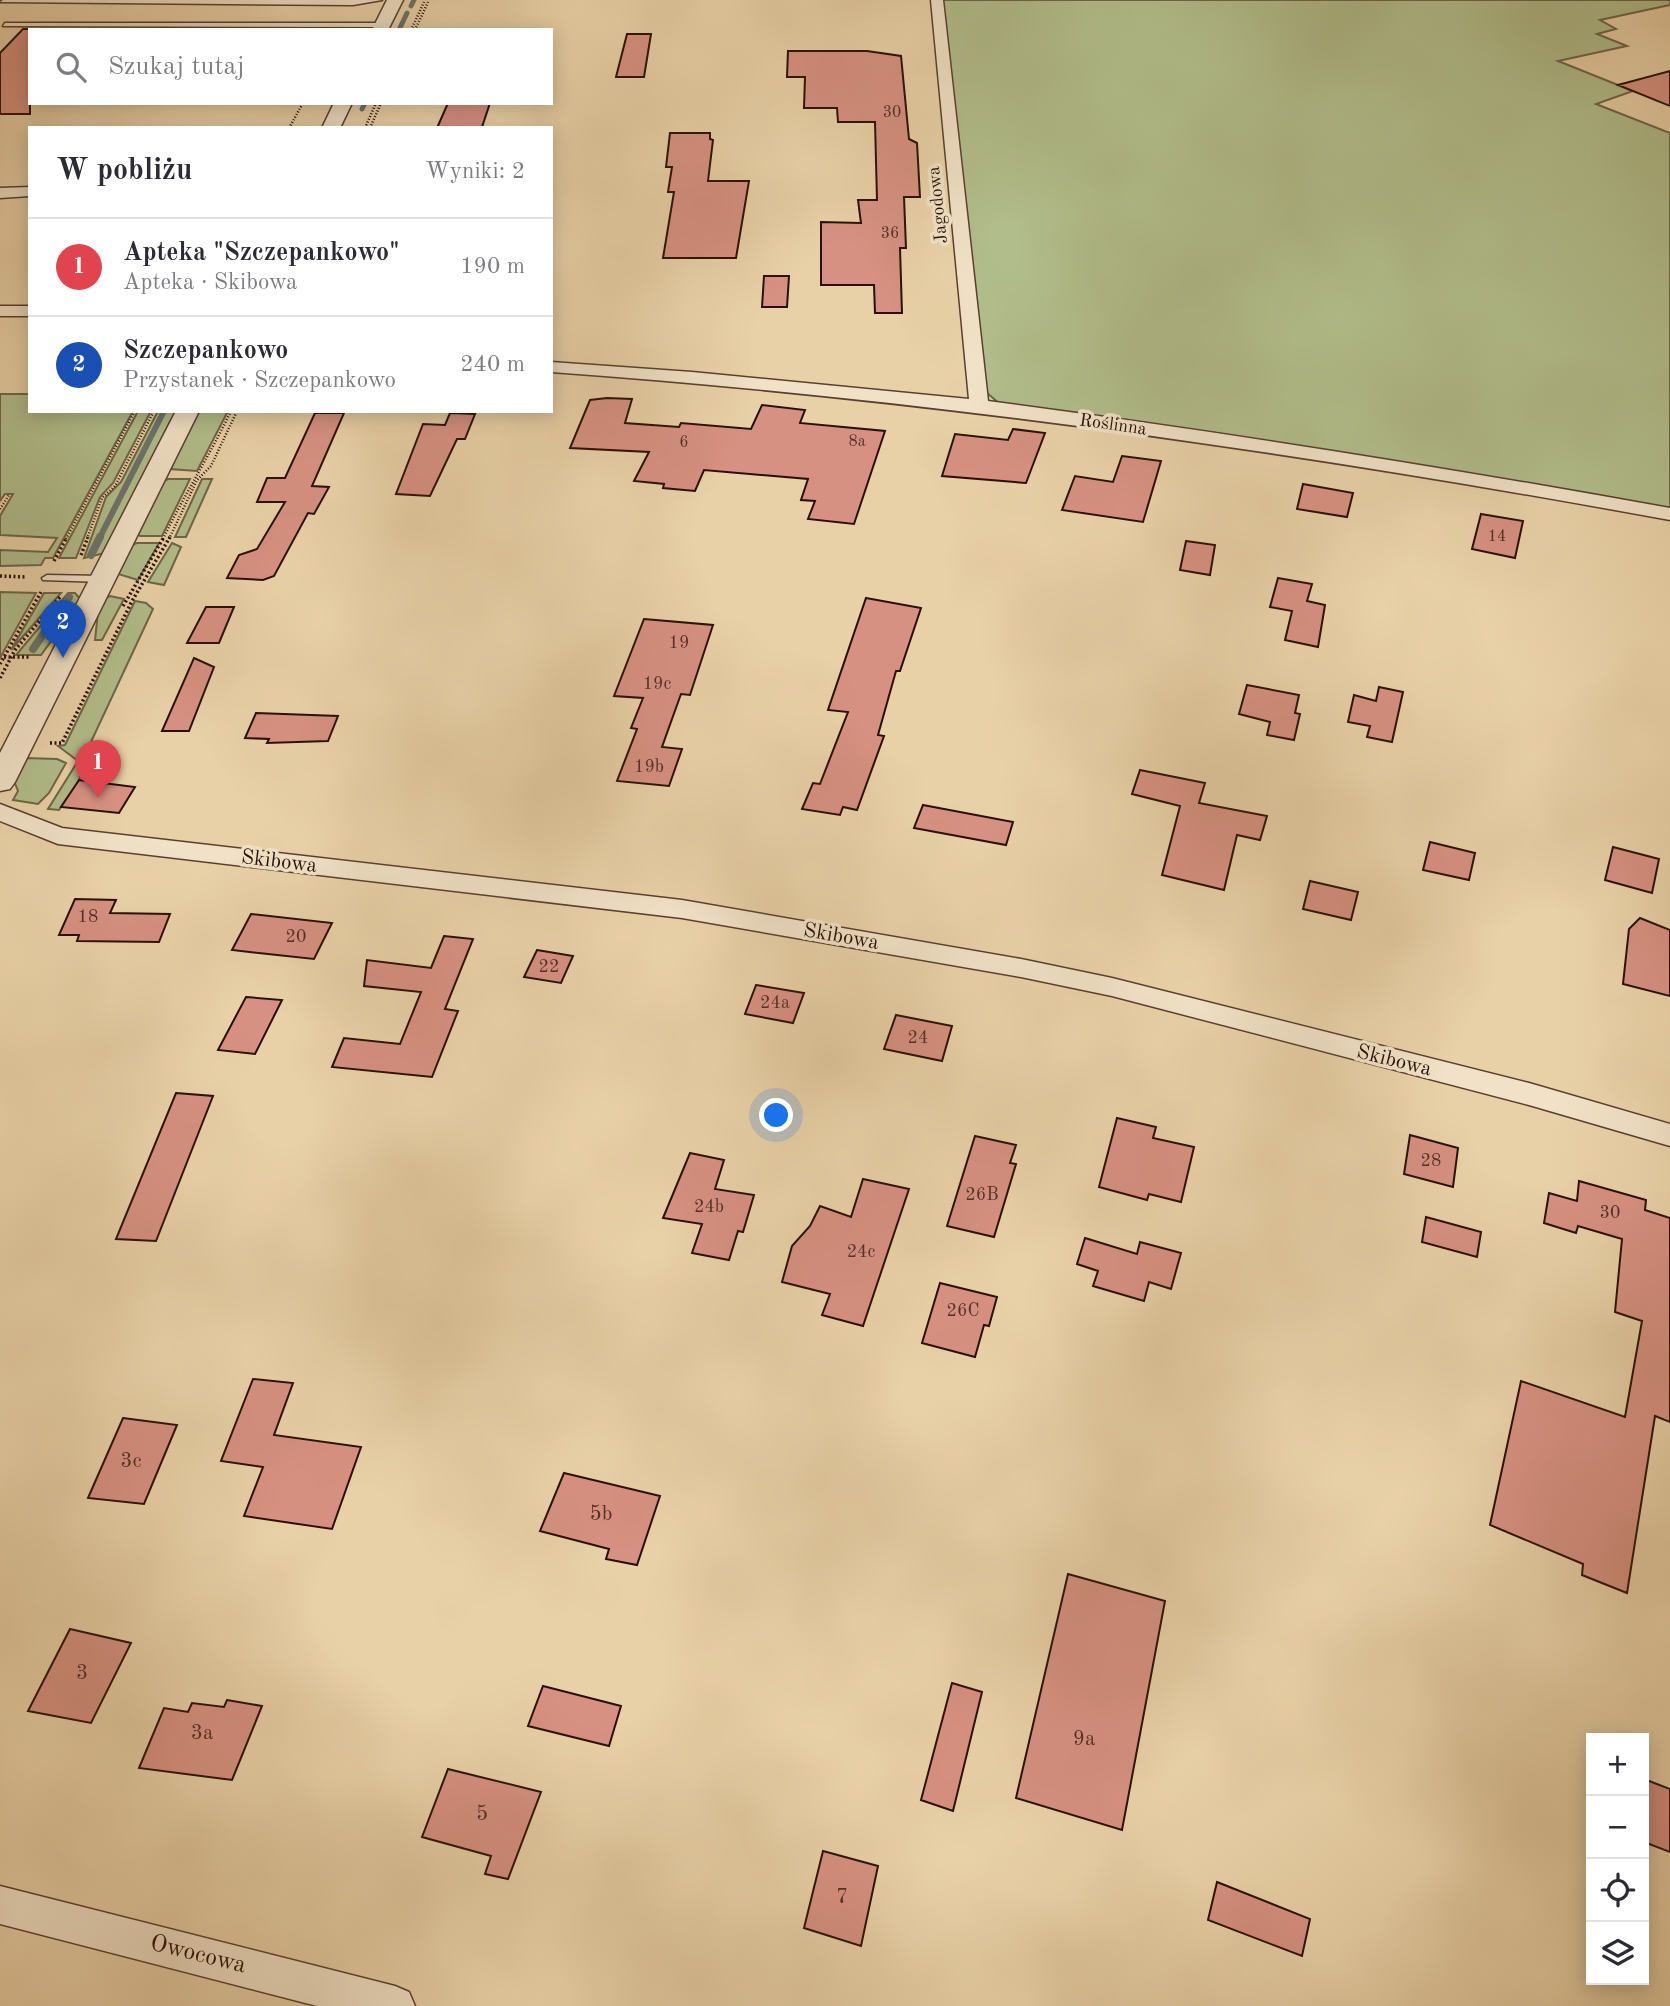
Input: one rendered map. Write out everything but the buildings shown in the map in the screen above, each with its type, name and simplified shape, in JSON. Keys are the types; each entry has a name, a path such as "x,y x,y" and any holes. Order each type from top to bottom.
{"street":[{"path":"381,28 395,0"},
{"name":"Jagodowa","path":"937,0 979,406"},
{"path":"332,126 342,105"},
{"path":"0,193 28,191"},
{"path":"0,311 28,311"},
{"name":"Roślinna","path":"553,367 979,406 1284,449 1670,514"},
{"path":"0,782 187,413"},
{"name":"Skibowa","path":"0,812 58,836 682,909 1021,968 1112,988 1529,1094 1670,1135"},
{"name":"Owocowa","path":"0,1905 395,2006"}],"lane":[{"path":"3,2 353,3 379,0"},
{"path":"5,25 381,28"},
{"path":"47,578 103,579"}],"path":[{"path":"414,28 427,0"},
{"path":"290,126 302,105"},
{"path":"369,126 378,105"},
{"path":"0,664 134,413"},
{"path":"0,678 15,650 65,592 102,498 115,486 153,413"},
{"path":"116,618 158,549 191,480 205,465 230,413"},
{"path":"20,743 62,743 132,601 162,554 197,480 211,466 236,413"},
{"path":"0,509 9,495"},
{"path":"0,576 47,578"},
{"path":"47,752 58,730"}],"green space":[{"path":"942,0 1670,0 1670,5 1600,20 1616,29 1597,34 1627,46 1558,61 1633,91 1596,104 1670,133 1670,508 1217,433 1001,405 986,392"},
{"path":"0,394 28,394 28,413 132,413 53,558 45,558 41,565 0,566 0,550 48,552 57,538 0,535 0,516 13,494 5,494 0,501"},
{"path":"137,413 150,413 113,483 100,497 76,558 59,558"},
{"path":"157,413 177,413 105,553 84,558 106,497 121,482"},
{"path":"198,413 227,413 197,471 170,469"},
{"path":"190,479 162,536 140,536 137,534 164,481"},
{"path":"202,479 212,479 186,537 175,537"},
{"path":"159,543 138,580 118,574 132,545"},
{"path":"172,543 181,547 164,585 148,582"},
{"path":"0,592 36,593 0,658"},
{"path":"44,593 61,593 11,650"},
{"path":"68,593 75,593 81,600 41,655 16,655"},
{"path":"110,596 124,599 102,640 95,640 98,612"},
{"path":"135,601 146,603 153,609 83,759 79,781 59,810 48,809 78,761 58,746 65,745"},
{"path":"25,758 57,759 66,763 49,793 38,804 13,800 18,791 14,781"}],"waterway":[{"path":"411,6 414,0"},
{"path":"400,28 407,13"},
{"path":"362,109 364,105"},
{"path":"99,539 163,413"},
{"path":"91,555 99,539"},
{"path":"33,649 69,597"}],"place":[{"name":"Szczepankowo","path":"63,658"},
{"name":"Apteka \"Szczepankowo\"","path":"98,798"}]}
